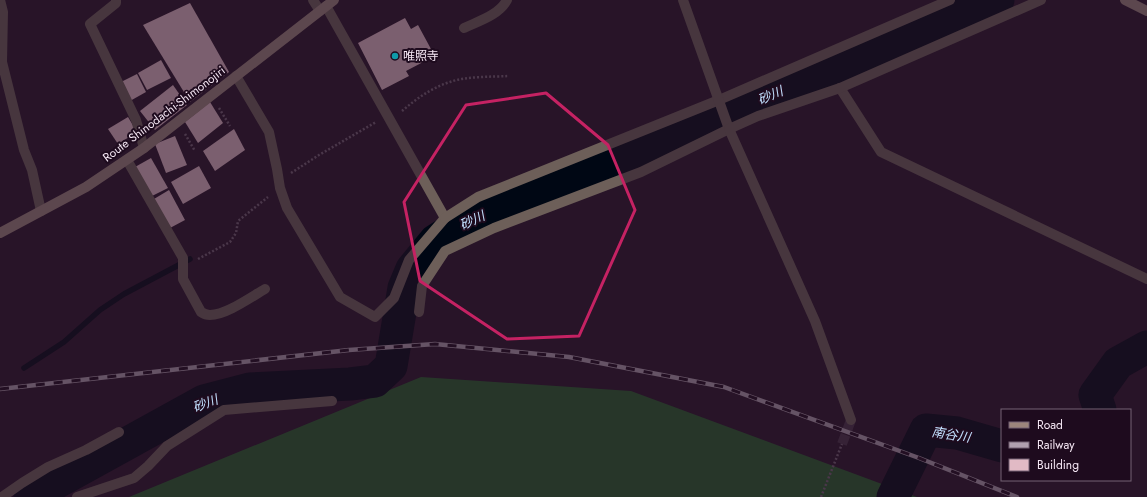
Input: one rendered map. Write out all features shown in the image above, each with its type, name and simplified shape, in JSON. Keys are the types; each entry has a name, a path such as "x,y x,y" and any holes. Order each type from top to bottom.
{"main road":[{"path":"1125,0 1147,11"},
{"name":"Route Shinodachi-Shimonojiri","path":"0,233 86,187 127,160 327,6"}],"street":[{"path":"0,0 4,12 2,62 24,150 32,170 41,211"},
{"path":"116,0 116,3 90,24 136,120 144,148"},
{"path":"313,0 327,6 445,218"},
{"path":"464,28 497,12 507,0"},
{"path":"683,0 728,126 814,321 851,420"},
{"path":"236,76 269,132 279,184 287,208 340,297 375,317 394,298 409,260 445,218 478,197 720,104 950,0"},
{"path":"419,312 422,286 445,251 494,228 641,172 728,126 840,88 1041,0"},
{"path":"840,88 881,152 1147,279"},
{"path":"127,160 183,258 183,279 201,312 205,315 228,310 265,289"},
{"path":"77,497 134,478 167,446 224,410 332,401"},
{"path":"2,497 48,467 86,450 119,432"}],"path":[{"path":"183,266 230,242 236,233 238,221 279,184 319,155 389,118 430,90 451,81 471,78 509,76"},
{"path":"211,96 230,126"},
{"path":"178,122 195,151"},
{"path":"821,497 842,444"}],"highlighted area":[{"path":"546,93 608,145 635,210 579,336 507,339 420,281 404,202 466,105"}],"green space":[{"path":"421,377 631,391 917,497 129,497"}],"building":[{"path":"190,3 229,72 190,102 143,25"},
{"name":"唯照寺","path":"405,18 411,29 418,25 431,49 424,53 427,60 406,71 409,76 382,90 358,43"},
{"path":"161,60 171,78 147,90 138,73"},
{"path":"137,74 146,92 130,101 121,82"},
{"path":"173,85 187,105 155,130 140,111"},
{"path":"210,102 223,123 198,143 185,122"},
{"path":"128,117 137,132 118,144 108,129"},
{"path":"234,129 245,150 215,171 203,151"},
{"path":"175,136 187,165 166,173 155,144"},
{"path":"151,158 168,188 152,196 135,167"},
{"path":"199,166 211,188 183,204 171,182"},
{"path":"169,190 185,220 170,228 154,199"}],"waterway":[{"name":"砂川","path":"30,497 204,401 250,389 350,384 375,381 391,366 404,288 412,269 435,241 463,223 998,0"},
{"path":"24,368 64,342 100,310 124,294 190,259"},
{"name":"南谷川","path":"1100,409 1095,395 1118,363 1147,347"},
{"name":"南谷川","path":"893,497 926,430 957,433 1001,446"}],"tunnel":[{"path":"842,444 851,420"}],"railway":[{"path":"0,389 349,350 435,344 569,357 724,387 919,458 1017,497"}],"place":[{"name":"唯照寺","path":"395,56"}]}
